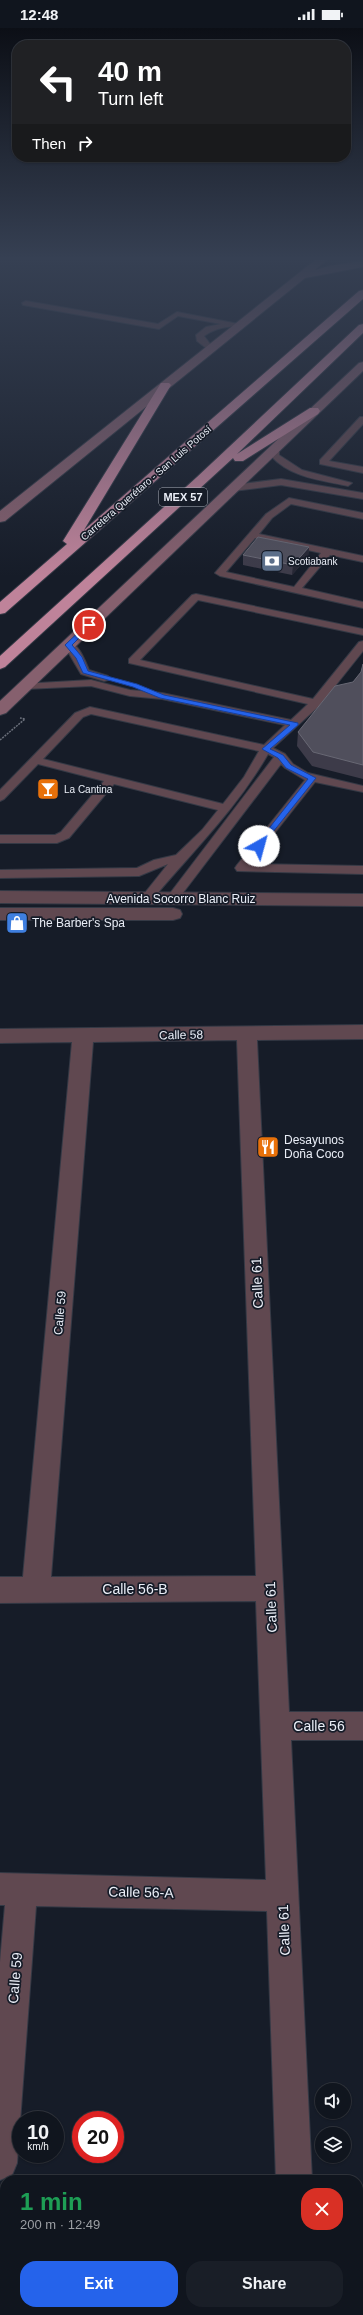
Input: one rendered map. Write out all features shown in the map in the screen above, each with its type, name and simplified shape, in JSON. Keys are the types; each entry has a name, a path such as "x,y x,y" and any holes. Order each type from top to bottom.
{"highway":[{"name":"Carretera Querétaro - San Luis Potosí","path":"0,610 282,364"},
{"name":"MEX 57","path":"0,664 202,480 324,364"},
{"path":"59,559 165,385"},
{"path":"202,480 314,412"}],"main road":[{"path":"0,518 192,364"},
{"path":"0,710 363,365"}],"street":[{"name":"Avenida Socorro Blanc Ruiz","path":"0,897 363,900"},
{"name":"Avenida Socorro Blanc Ruiz","path":"0,914 363,914"},
{"name":"Calle 58","path":"0,1036 363,1032"},
{"name":"Calle 61","path":"247,1033 294,2175"},
{"name":"Calle 59","path":"36,1590 83,1036"},
{"name":"Calle 56-B","path":"0,1590 270,1588"},
{"name":"Calle 56","path":"276,1726 363,1726"},
{"name":"Calle 59","path":"0,2163 11,1889"},
{"name":"Calle 56-A","path":"11,1889 283,1896"}],"lane":[{"path":"363,419 323,462 363,470"},
{"path":"350,432 363,435"},
{"path":"276,448 275,456 280,462 291,468 306,474 356,484"},
{"path":"233,488 281,482 296,483 363,496"},
{"path":"363,516 289,501 269,516 220,573 363,605"},
{"path":"252,535 363,559"},
{"path":"296,590 328,551"},
{"path":"316,703 133,661 196,597 363,632"},
{"path":"146,899 180,858 206,833 226,808 249,778 266,749 295,724 316,703 363,644"},
{"path":"68,645 78,657 85,672 135,686 162,696"},
{"path":"25,686 91,683 130,692 162,696 295,724"},
{"path":"0,797 79,715 90,710 266,749 281,756 289,766 304,776 363,789"},
{"path":"172,899 281,756"},
{"path":"35,760 226,808"},
{"path":"312,778 241,868 363,870"},
{"path":"0,839 57,839 65,835 112,779"},
{"path":"0,874 139,872 158,863 180,858"}],"building":[{"path":"258,537 309,547 293,565 243,555"},
{"path":"363,664 363,765 313,752 298,732 335,686 353,682 361,672"}],"place":[{"name":"Scotiabank","path":"272,561"},
{"name":"La Cantina","path":"48,789"},
{"name":"The Barber's Spa","path":"17,923"},
{"name":"Desayunos Doña Coco","path":"268,1147"}],"route":[{"path":"89,625 68,645 78,657 80,665 85,672 108,680 135,686 162,696 295,724 266,749 281,756 289,766 304,776 312,778 259,846"}]}
